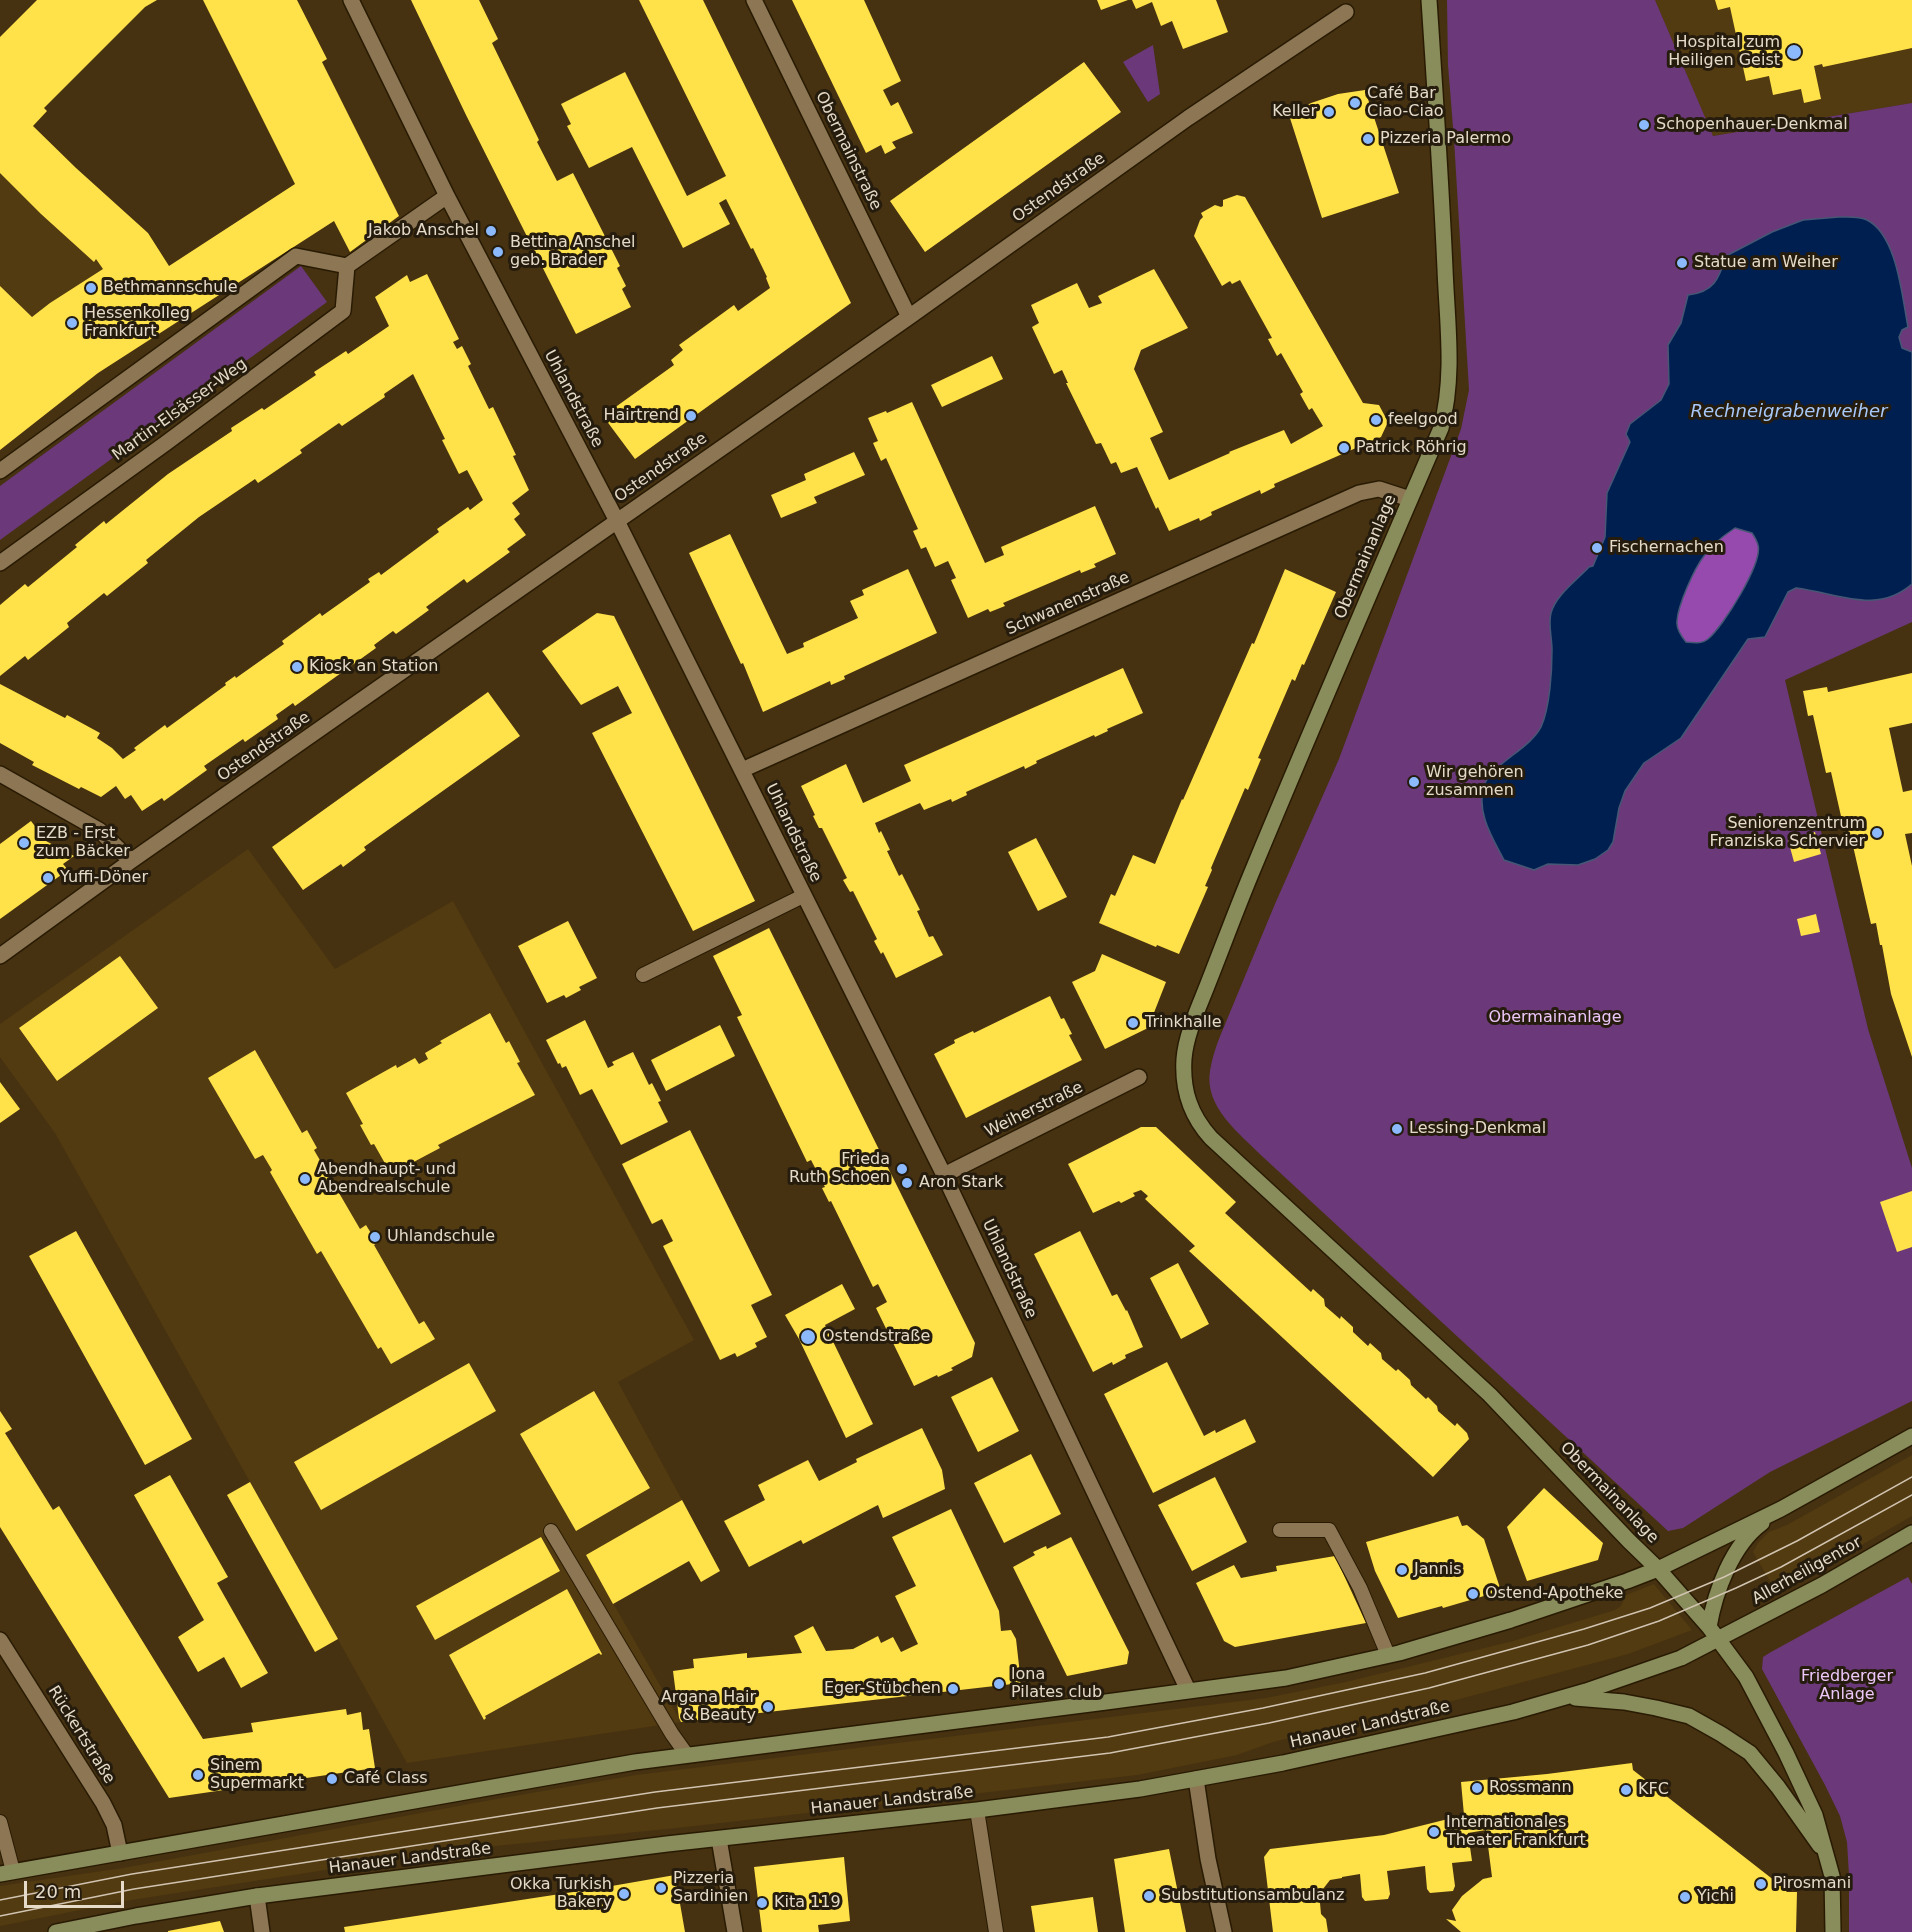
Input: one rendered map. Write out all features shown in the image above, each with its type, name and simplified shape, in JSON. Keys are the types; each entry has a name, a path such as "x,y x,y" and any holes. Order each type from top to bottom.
{"main road":[{"name":"Obermainanlage","path":"1429,0 1439,147 1449,384 1447,407 1441,428 1239,902 1187,1043 1184,1059 1186,1098 1200,1126 1211,1138 1490,1395 1658,1569 1719,1639"},
{"path":"7,1873 635,1762 1286,1677 1388,1655 1511,1620 1658,1569 1781,1509 1912,1436"},
{"path":"1709,1627 1713,1602 1740,1545 1757,1527 1781,1509"},
{"name":"Allerheiligentor","path":"1719,1639 1822,1585 1912,1533"},
{"path":"1719,1639 1746,1677 1815,1815 1832,1876 1833,1932"},
{"name":"Hanauer Landstraße","path":"56,1932 257,1896 1140,1789 1283,1763 1513,1712 1566,1697 1681,1658 1719,1639"},
{"path":"1566,1697 1624,1702 1656,1708 1689,1716 1721,1734 1750,1753 1778,1787 1828,1858"}],"street":[{"name":"Uhlandstraße","path":"351,0 447,196 616,521 945,1175 1188,1690"},
{"name":"Obermainstraße","path":"754,0 909,317"},
{"name":"Ostendstraße","path":"0,956 131,861 909,317 1188,118 1346,12"},
{"path":"0,471 296,256 347,266 447,196"},
{"name":"Martin-Elsässer-Weg","path":"0,563 343,311 347,266"},
{"name":"Schwanenstraße","path":"742,770 1359,494 1379,489 1410,499"},
{"path":"0,774 99,830 131,861"},
{"name":"Weiherstraße","path":"945,1175 1139,1077"},
{"name":"Rückertstraße","path":"0,1640 103,1803 114,1825 120,1853"},
{"path":"1196,1779 1208,1858 1224,1932"},
{"path":"719,1839 735,1932"},
{"path":"257,1896 262,1932"}],"lane":[{"path":"643,975 803,896"},
{"path":"1280,1530 1329,1530 1360,1587 1388,1655"},
{"path":"551,1531 672,1734 687,1755"},
{"path":"977,1810 996,1932"},
{"path":"0,1822 7,1873"}],"shaded area":[{"name":"Hospital zum Heiligen Geist","path":"1655,0 1912,0 1912,103 1712,136"},
{"name":"Bethmannschule","path":"0,149 76,168 148,233 197,310 98,373 0,450"},
{"path":"1735,528 1752,532 1755,537 1758,554 1754,566 1732,609 1715,632 1703,642 1686,642 1677,624 1680,606 1687,587 1707,552 1718,540"},
{"name":"Uhlandschule","path":"248,849 335,969 453,901 694,1340 618,1382 682,1500 586,1556 681,1722 407,1763 55,1133 0,1057 0,1024"},
{"path":"1912,1455 1912,1516 1801,1580 1787,1585 1771,1583 1753,1552 1769,1532 1787,1525"},
{"path":"1654,1584 1692,1630 1628,1654 1456,1700 1381,1715 1273,1742 1237,1755 1137,1775 677,1828 455,1850 125,1901 0,1926 0,1886 123,1868 636,1775 1266,1698 1346,1682 1513,1641 1615,1610 1621,1606 1626,1595"}],"green space":[{"name":"Obermainanlage","path":"1447,0 1655,0 1713,136 1912,103 1912,622 1785,680 1868,1029 1912,1168 1912,1401 1770,1472 1683,1528 1668,1531 1244,1139 1218,1108 1210,1084 1214,1052 1275,904 1339,759 1461,429 1469,390 1448,65"},
{"path":"1153,45 1160,94 1148,102 1123,62"},
{"path":"301,266 327,302 0,540 0,486"},
{"name":"Friedberger Anlage","path":"1908,1577 1912,1584 1912,1932 1849,1932 1847,1842 1840,1816 1762,1669 1763,1657"}],"water":[{"name":"Rechneigrabenweiher","path":"1850,217 1867,220 1885,239 1897,268 1908,327 1902,330 1899,337 1902,348 1912,352 1912,584 1898,593 1871,600 1856,600 1796,588 1788,592 1765,637 1748,639 1681,738 1644,763 1625,791 1619,808 1613,842 1608,850 1595,859 1578,865 1548,864 1534,870 1504,860 1486,824 1482,805 1484,786 1494,771 1528,743 1541,727 1547,709 1551,678 1551,613 1562,594 1589,567 1593,566 1605,537 1607,493 1630,442 1626,434 1630,424 1661,400 1669,384 1668,345 1681,323 1688,295 1704,291 1714,283 1726,256 1772,232 1803,220","holes":["1735,528 1752,533 1758,545 1758,554 1740,594 1723,622 1706,641 1686,642 1677,627 1678,614 1687,587 1700,562 1714,544"]}],"building":[{"path":"37,0 157,0 145,7 44,108 47,111 33,126 148,233 169,266 295,184 203,0 297,0 327,59 322,62 399,216 350,252 334,221 98,373 0,450 0,286 32,317 103,269 96,259 94,262 0,173 0,37"},
{"path":"411,0 479,0 498,39 492,43 539,140 537,142 557,181 573,173 620,266 617,268 626,286 622,289 631,307 576,334"},
{"path":"639,0 703,0 851,303 635,459 603,416 674,365 671,360 683,350 679,345 734,305 738,311 770,288 753,248 751,249 726,199 719,203 730,224 683,248 632,147 589,168 567,126 571,124 561,104 625,72 687,196 726,176"},
{"path":"792,0 864,0 901,81 883,90 891,106 898,102 913,133 892,142 896,148 885,154 881,145 866,153"},
{"path":"1097,0 1128,0 1101,10"},
{"path":"1132,0 1216,0 1228,32 1183,49 1172,21 1161,26 1152,2 1136,9"},
{"path":"1715,0 1912,0 1912,48 1823,67 1822,64 1814,66 1821,99 1804,103 1801,89 1773,95 1769,76 1746,81 1730,7 1718,10"},
{"path":"1084,62 1121,112 925,252 890,201"},
{"path":"1365,90 1399,193 1322,218 1289,115 1311,103 1338,94"},
{"path":"1237,195 1245,197 1363,403 1379,405 1388,422 1381,437 1274,484 1275,487 1261,494 1260,490 1211,512 1212,515 1200,521 1199,518 1169,531 1137,467 1121,473 1116,462 1111,464 1101,443 1096,444 1062,370 1054,374 1032,327 1039,323 1031,305 1077,283 1089,308 1102,303 1098,296 1154,269 1188,328 1141,350 1134,369 1163,432 1150,438 1169,480 1284,430 1291,444 1323,426 1312,408 1309,410 1300,394 1303,392 1281,353 1277,356 1268,339 1272,338 1240,280 1232,284 1230,281 1222,286 1194,236 1203,217 1201,213 1215,205 1223,206 1223,200"},
{"path":"427,274 459,339 453,342 457,349 462,346 471,364 468,366 489,409 493,407 516,455 513,456 529,490 512,503 520,514 514,519 526,535 507,549 510,552 467,583 464,579 426,607 429,610 396,634 393,631 374,645 376,648 295,706 293,703 276,715 278,719 245,742 243,739 204,766 207,770 164,801 162,798 142,811 131,795 125,799 116,786 101,797 81,787 79,789 32,765 34,762 0,743 0,684 65,718 67,715 100,733 97,738 123,759 165,725 167,728 226,685 225,683 235,676 236,678 284,644 282,641 320,613 322,616 370,582 368,579 379,572 381,575 439,532 437,529 468,507 470,510 483,500 467,470 459,474 442,440 445,439 413,374 384,394 385,397 342,426 339,423 300,450 302,453 258,483 255,479 199,517 146,560 148,563 107,596 104,593 67,623 69,627 28,660 25,656 0,676 0,605 25,584 28,587 77,547 75,545 104,521 106,524 168,474 232,431 231,428 262,408 264,410 316,375 314,372 346,351 348,354 389,326 375,297 407,275 410,282"},
{"path":"992,356 1003,379 942,407 931,385"},
{"path":"912,402 985,563 1004,555 1001,547 1095,506 1116,554 1094,564 1096,567 1081,573 1080,570 1003,603 1005,606 990,612 988,609 968,618 951,580 956,578 948,561 935,567 926,547 921,549 913,531 918,529 886,458 881,461 873,443 878,441 868,418"},
{"path":"854,452 865,475 814,497 817,503 781,518 771,495 806,480 804,474"},
{"path":"730,534 787,654 804,647 803,643 858,618 850,601 864,595 862,590 908,569 937,633 844,676 845,679 831,685 830,681 763,712 743,663 741,664 689,553"},
{"path":"1285,569 1336,592 1304,665 1302,664 1295,681 1292,679 1258,758 1261,759 1248,790 1245,788 1211,868 1205,886 1208,887 1179,954 1099,923 1111,894 1115,896 1133,855 1155,864 1252,643 1254,644"},
{"path":"597,613 614,616 755,901 693,931 592,733 632,713 618,686 581,705 542,651"},
{"path":"1123,668 1143,713 1095,737 1094,735 1036,761 1037,763 1025,769 1024,766 966,792 967,795 952,802 951,799 924,810 920,803 875,823 890,850 887,851 899,876 902,874 920,910 917,911 929,937 933,936 943,955 896,978 883,952 881,954 874,941 877,939 853,891 850,892 843,880 847,878 822,828 819,828 813,816 815,815 801,786 846,764 863,803 911,781 904,765"},
{"name":"Seniorenzentrum Franziska Schervier","path":"1912,673 1912,723 1889,728 1903,792 1912,790 1912,833 1905,834 1912,866 1912,1057 1891,994 1876,923 1871,924 1853,846 1848,847 1831,772 1826,773 1813,715 1808,716 1803,691 1827,687 1828,692"},
{"path":"488,692 520,736 364,847 366,850 343,867 341,864 303,890 272,847"},
{"path":"31,821 46,841 74,856 63,864 68,870 0,919 0,844"},
{"path":"1815,832 1821,854 1794,862 1788,840"},
{"path":"1036,838 1067,897 1038,911 1008,852"},
{"path":"1816,914 1820,932 1801,936 1797,919"},
{"path":"568,921 597,978 579,987 581,990 566,998 564,995 547,1003 518,946"},
{"path":"769,928 975,1343 972,1357 951,1368 953,1370 914,1386 876,1308 887,1302 878,1284 873,1287 831,1201 829,1202 822,1188 825,1187 811,1160 807,1162 737,1017 742,1015 713,956"},
{"path":"1102,954 1166,982 1148,1028 1105,1049 1072,982 1095,971"},
{"path":"120,956 158,1008 57,1081 19,1028"},
{"path":"1050,996 1061,1019 1064,1018 1072,1034 1069,1035 1082,1060 966,1118 934,1054 955,1043 954,1040 973,1031 974,1033"},
{"path":"490,1013 506,1043 509,1041 520,1062 517,1063 535,1095 438,1145 440,1148 391,1174 374,1144 371,1145 360,1125 363,1124 346,1093 396,1065 397,1068 415,1058 419,1064 428,1059 425,1053 442,1043 440,1041"},
{"path":"585,1020 608,1068 614,1065 612,1062 633,1052 649,1085 652,1083 661,1101 658,1102 668,1122 621,1145 592,1089 580,1095 566,1066 562,1068 560,1063 558,1064 546,1040"},
{"path":"720,1025 735,1056 666,1091 651,1060"},
{"path":"255,1050 302,1133 307,1130 317,1148 314,1150 360,1229 366,1225 377,1243 374,1245 419,1324 424,1321 435,1339 391,1364 381,1347 378,1349 321,1251 317,1254 270,1172 272,1170 263,1155 255,1159 208,1078"},
{"path":"0,1082 20,1109 0,1123"},
{"path":"1141,1127 1156,1127 1236,1202 1225,1213 1311,1292 1313,1289 1324,1299 1325,1306 1353,1327 1353,1332 1368,1346 1370,1343 1381,1353 1382,1359 1410,1380 1411,1385 1437,1406 1438,1411 1455,1426 1457,1423 1467,1433 1469,1439 1433,1477 1189,1251 1195,1246 1145,1199 1148,1196 1141,1190 1133,1193 1135,1196 1121,1203 1119,1201 1093,1213 1068,1164"},
{"path":"690,1130 772,1295 751,1305 767,1337 755,1343 757,1347 737,1357 735,1353 720,1360 663,1246 673,1241 662,1219 652,1224 622,1164"},
{"path":"1912,1191 1912,1247 1897,1252 1880,1202"},
{"path":"76,1231 192,1439 145,1465 29,1256"},
{"path":"1080,1231 1112,1296 1117,1294 1127,1310 1143,1347 1125,1355 1126,1358 1113,1365 1112,1362 1093,1372 1034,1254"},
{"path":"1178,1263 1209,1324 1181,1339 1150,1278"},
{"path":"842,1284 855,1309 825,1325 873,1424 846,1438 799,1339 785,1315"},
{"path":"1167,1362 1204,1436 1215,1430 1216,1433 1245,1419 1256,1442 1153,1493 1104,1394"},
{"path":"469,1363 496,1411 321,1510 294,1462"},
{"path":"992,1377 1019,1431 978,1452 951,1397"},
{"path":"594,1391 650,1488 576,1531 520,1434"},
{"path":"0,1411 12,1429 5,1433 53,1510 59,1506 203,1739 253,1732 251,1723 346,1709 347,1715 361,1712 363,1730 369,1729 375,1768 169,1798 0,1527"},
{"path":"922,1428 942,1470 945,1489 883,1518 878,1505 803,1544 801,1540 749,1567 724,1521 765,1500 758,1485 808,1460 819,1481 857,1462 856,1459"},
{"path":"1031,1454 1061,1514 1004,1543 974,1483"},
{"path":"170,1475 228,1577 217,1583 268,1673 241,1688 224,1657 198,1672 178,1637 204,1620 134,1495"},
{"path":"1215,1477 1247,1542 1192,1571 1158,1505"},
{"path":"250,1482 338,1639 315,1652 227,1495"},
{"path":"1544,1488 1603,1543 1598,1560 1527,1581 1507,1527"},
{"path":"682,1500 720,1571 701,1582 689,1561 613,1604 586,1555"},
{"path":"951,1509 999,1611 1001,1631 1011,1630 1016,1639 1021,1683 681,1722 673,1671 694,1668 693,1659 747,1653 747,1658 802,1653 794,1636 813,1626 826,1651 853,1649 878,1636 881,1643 893,1637 901,1652 918,1644 895,1596 916,1586 892,1537"},
{"path":"1458,1516 1462,1526 1467,1525 1484,1539 1501,1591 1398,1618 1375,1571 1366,1542"},
{"path":"541,1537 560,1571 435,1640 416,1606"},
{"path":"1071,1537 1129,1652 1127,1664 1067,1676 1013,1567 1035,1555 1033,1552 1046,1546 1047,1549"},
{"path":"1335,1556 1366,1623 1235,1647 1224,1641 1196,1583 1234,1565 1241,1578 1277,1571 1276,1566"},
{"path":"567,1589 602,1654 599,1653 485,1716 484,1720 449,1655"},
{"path":"1632,1763 1633,1770 1787,1892 1797,1892 1796,1932 1461,1932 1446,1919 1456,1921 1452,1910 1462,1896 1483,1879 1492,1877 1486,1830 1468,1833 1472,1861 1452,1863 1455,1886 1453,1891 1430,1893 1427,1889 1425,1866 1387,1871 1390,1894 1388,1899 1365,1901 1362,1897 1360,1874 1342,1877 1330,1880 1323,1889 1325,1902 1320,1903 1321,1914 1326,1919 1328,1932 1273,1932 1264,1857 1270,1849 1384,1835 1464,1815 1461,1782"},
{"name":"Substitutionsambulanz","path":"1169,1849 1186,1932 1125,1932 1114,1859"},
{"path":"844,1857 850,1921 818,1925 819,1932 762,1932 754,1867"},
{"path":"675,1875 685,1932 345,1932 344,1927 606,1887"},
{"path":"1093,1897 1098,1932 1035,1932 1031,1906"},
{"path":"220,1921 224,1932 168,1932 168,1931"}],"tram line":[{"path":"0,1900 132,1874 655,1792 1108,1737 1263,1708 1425,1673 1584,1629 1650,1608 1724,1577 1797,1541 1912,1477"},
{"path":"0,1916 134,1889 657,1808 1110,1753 1269,1723 1429,1688 1588,1645 1659,1621 1781,1567 1912,1495"}],"place":[{"name":"Hospital zum Heiligen Geist","path":"1794,52"},
{"name":"Café Bar Ciao-Ciao","path":"1355,103"},
{"name":"Keller","path":"1329,112"},
{"name":"Schopenhauer-Denkmal","path":"1644,125"},
{"name":"Pizzeria Palermo","path":"1368,139"},
{"name":"Jakob Anschel","path":"491,231"},
{"name":"Bettina Anschel geb. Brader","path":"498,252"},
{"name":"Statue am Weiher","path":"1682,263"},
{"name":"Bethmannschule","path":"91,288"},
{"name":"Hessenkolleg Frankfurt","path":"72,323"},
{"name":"Hairtrend","path":"691,416"},
{"name":"feelgood","path":"1376,420"},
{"name":"Patrick Röhrig","path":"1344,448"},
{"name":"Fischernachen","path":"1597,548"},
{"name":"Kiosk an Station","path":"297,667"},
{"name":"Wir gehören zusammen","path":"1414,782"},
{"name":"Seniorenzentrum Franziska Schervier","path":"1877,833"},
{"name":"EZB - Erst zum Bäcker","path":"24,843"},
{"name":"Yuffi-Döner","path":"48,878"},
{"name":"Trinkhalle","path":"1133,1023"},
{"name":"Lessing-Denkmal","path":"1397,1129"},
{"name":"Frieda Ruth Schoen","path":"902,1169"},
{"name":"Abendhaupt- und Abendrealschule","path":"305,1179"},
{"name":"Aron Stark","path":"907,1183"},
{"name":"Uhlandschule","path":"375,1237"},
{"name":"Ostendstraße","path":"808,1337"},
{"name":"Jannis","path":"1402,1570"},
{"name":"Ostend-Apotheke","path":"1473,1594"},
{"name":"lona Pilates club","path":"999,1684"},
{"name":"Eger-Stübchen","path":"953,1689"},
{"name":"Argana Hair & Beauty","path":"768,1707"},
{"name":"Sinem Supermarkt","path":"198,1775"},
{"name":"Café Class","path":"332,1779"},
{"name":"Rossmann","path":"1477,1788"},
{"name":"KFC","path":"1626,1790"},
{"name":"Internationales Theater Frankfurt","path":"1434,1832"},
{"name":"Pirosmani","path":"1761,1884"},
{"name":"Pizzeria Sardinien","path":"661,1888"},
{"name":"Okka Turkish Bakery","path":"624,1894"},
{"name":"Substitutionsambulanz","path":"1149,1896"},
{"name":"Yichi","path":"1685,1897"},
{"name":"Kita 119","path":"762,1903"}]}
